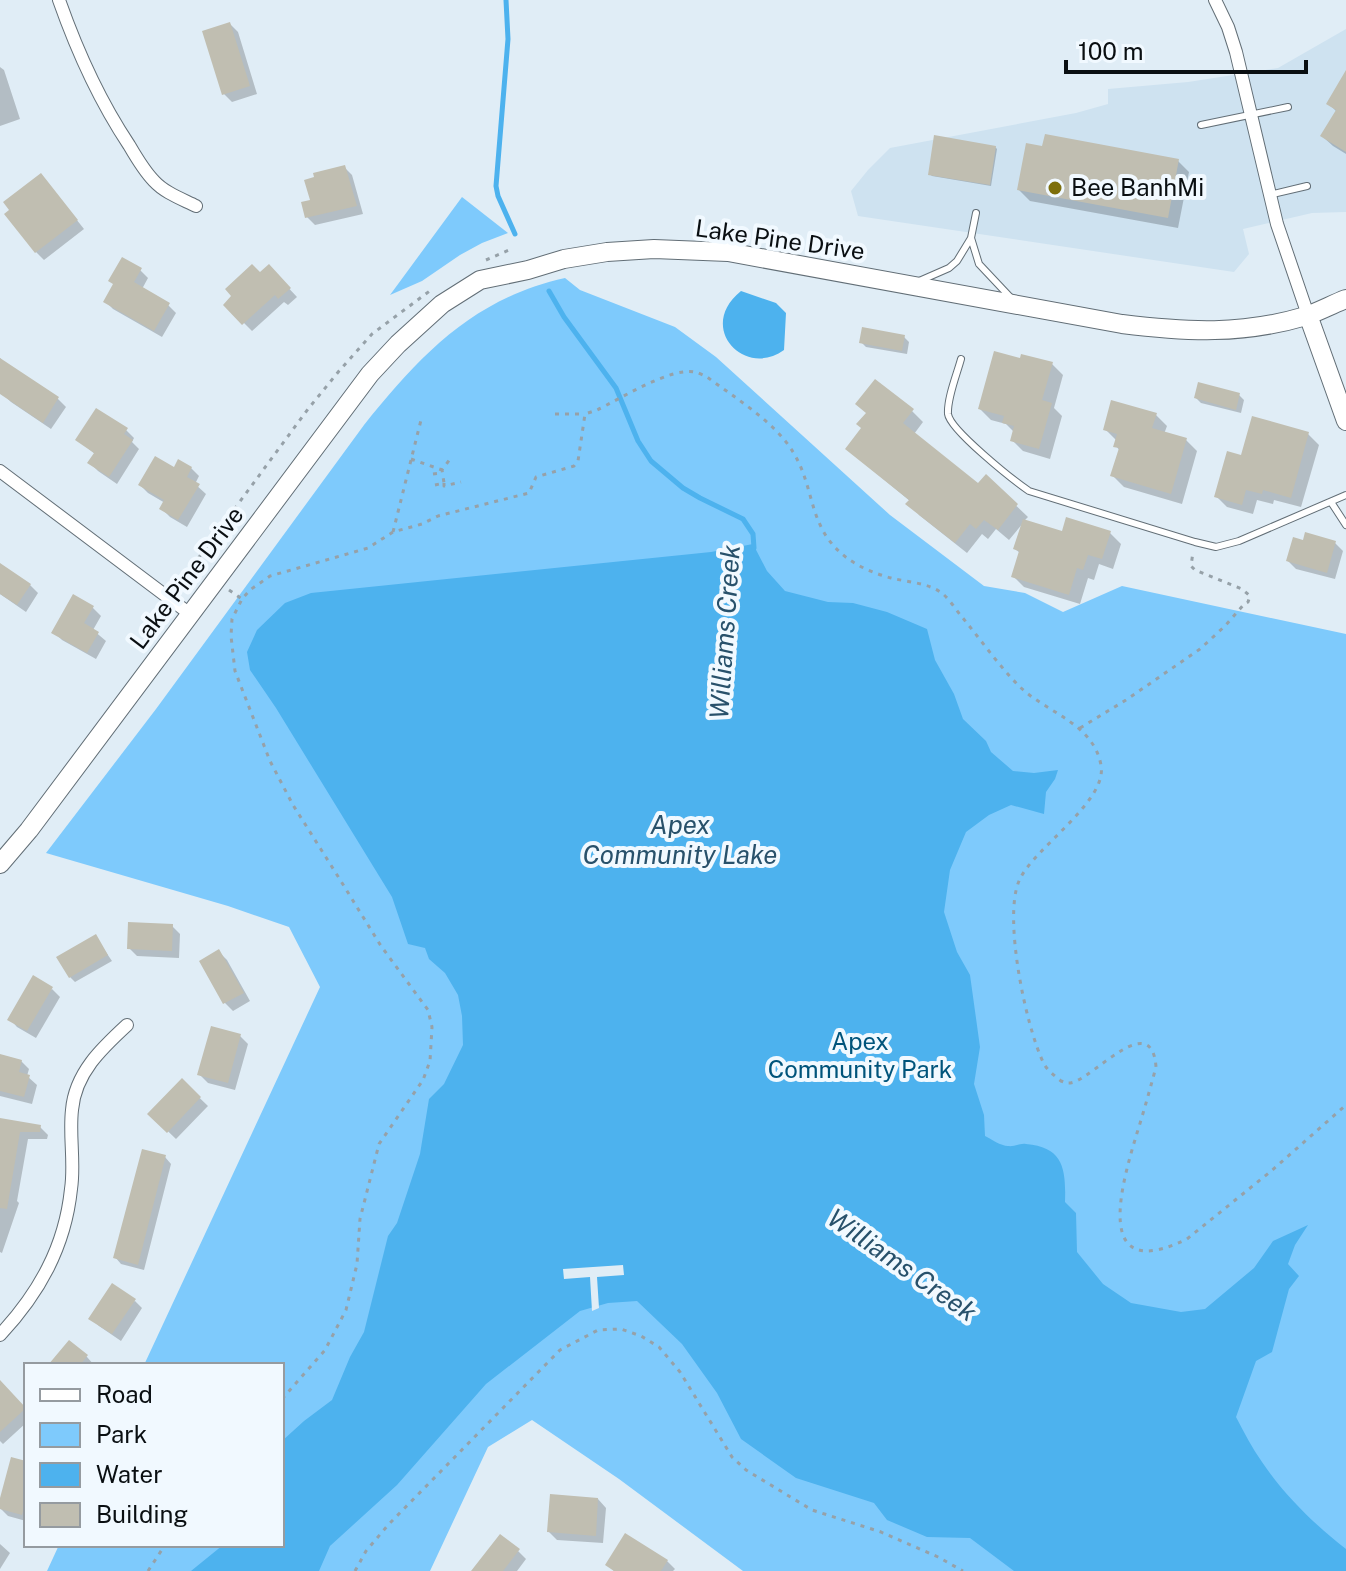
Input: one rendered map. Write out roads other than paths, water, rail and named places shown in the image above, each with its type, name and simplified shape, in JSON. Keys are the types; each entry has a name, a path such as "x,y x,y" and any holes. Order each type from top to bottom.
{"main road":[{"name":"Lake Pine Drive","path":"0,864 29,830 370,374 442,304 480,280 564,259 607,252 654,249 728,252 1122,324 1187,331 1261,327 1308,315 1346,299"},
{"path":"1308,315 1346,421"}],"street":[{"path":"59,0 92,83 111,118 154,182 196,206"},
{"path":"1215,0 1236,52 1269,195 1308,315"},
{"path":"0,471 190,614"},
{"path":"0,1335 37,1290 63,1233 73,1172 72,1107 76,1089 93,1059 127,1025"}],"lane":[{"path":"1201,125 1288,107"},
{"path":"1269,195 1307,186"},
{"path":"912,284 949,268 957,261 971,238 976,213"},
{"path":"971,238 979,264 1016,304"},
{"path":"961,359 948,415 955,428 1029,491 1216,547 1239,541 1346,495"},
{"path":"1331,502 1346,525"}],"water":[{"path":"741,291 776,303 786,313 784,350 769,357 754,358 741,354 731,345 724,333 723,319 728,305"},
{"name":"Apex Community Lake","path":"753,544 767,571 785,591 887,612 927,629 935,660 954,694 963,719 986,741 991,752 1013,771 1034,773 1058,770 1046,792 1044,814 1011,805 989,815 966,832 950,870 944,912 957,952 970,975 980,1047 974,1084 984,1115 985,1136 1005,1146 1039,1146 1055,1155 1063,1170 1065,1202 1076,1213 1077,1252 1103,1284 1131,1303 1181,1312 1205,1309 1254,1268 1273,1241 1308,1225 1295,1245 1288,1264 1299,1276 1289,1289 1272,1352 1256,1361 1236,1417 1258,1457 1290,1498 1346,1549 1346,1571 1014,1571 970,1538 927,1537 887,1520 874,1503 796,1478 741,1439 717,1393 682,1344 637,1301 608,1303 580,1311 486,1384 397,1485 330,1546 319,1571 191,1571 221,1547 284,1547 284,1439 332,1400 364,1332 388,1236 397,1223 420,1154 429,1099 444,1084 463,1045 458,995 445,973 429,959 425,948 408,944 392,897 250,670 247,652 257,630 285,603 311,593 711,552"}],"waterway":[{"name":"Williams Creek","path":"506,0 508,39 496,186 515,234"},
{"name":"Williams Creek","path":"549,291 564,317 616,388 638,441 651,461 683,488 743,519 753,534 754,548"}],"place":[{"name":"Bee BanhMi","path":"1055,188"}],"park label":[{"name":"Apex Community Park","path":"860,1056"}]}
